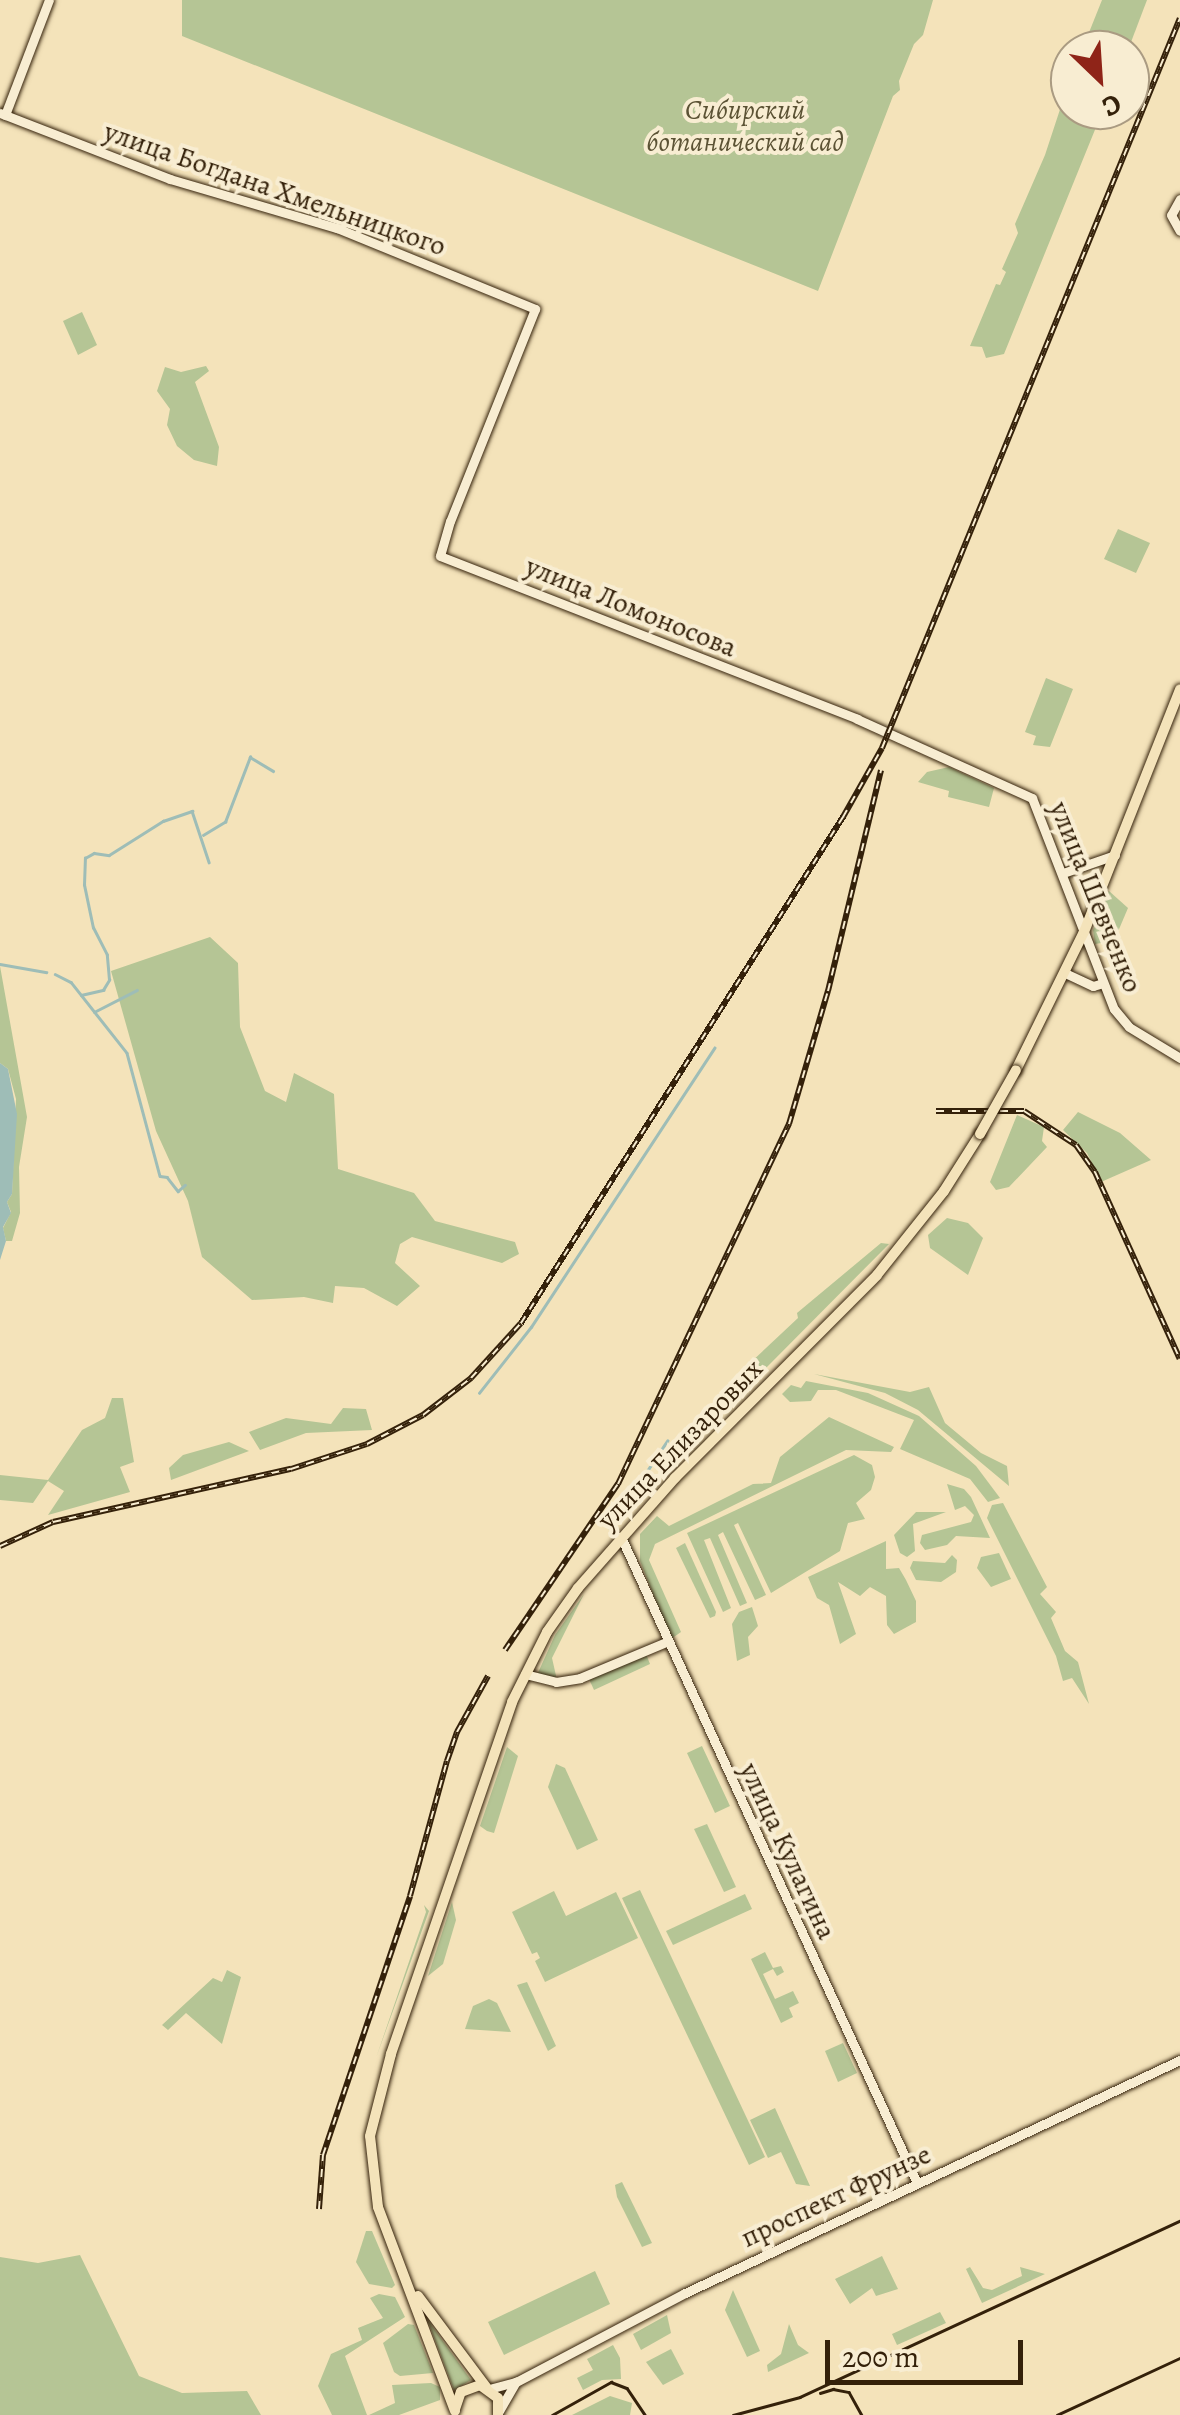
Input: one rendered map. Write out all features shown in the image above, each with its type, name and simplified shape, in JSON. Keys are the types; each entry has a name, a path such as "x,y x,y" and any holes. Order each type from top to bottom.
{"main road":[{"name":"улица Елизаровых","path":"455,2413 378,2206 370,2161 372,2124 402,2021 525,1674 578,1588 621,1537 877,1276 921,1222 980,1134 1084,932 1180,689"},
{"name":"улица Елизаровых","path":"410,2286 498,2398 498,2413"},
{"path":"455,2413 457,2398 466,2388 488,2388"}],"street":[{"path":"3,114 49,0"},
{"name":"улица Богдана Хмельницкого","path":"3,114 170,179 337,228 536,308 450,520 440,556"},
{"path":"1180,199 1171,215 1180,231"},
{"name":"улица Ломоносова","path":"440,556 907,740"},
{"name":"улица Шевченко","path":"907,740 1032,798 1103,983 1129,1027 1180,1058"},
{"path":"1063,873 1115,855"},
{"path":"1065,973 1093,986 1103,983"},
{"name":"улица Кулагина","path":"621,1537 917,2183"},
{"path":"525,1674 556,1682 580,1678 666,1642"},
{"name":"проспект Фрунзе","path":"488,2388 516,2382 685,2292 1180,2060"},
{"path":"498,2413 516,2382"}],"green space":[{"name":"Сибирский ботанический сад","path":"182,0 933,0 923,35 914,44 899,81 900,90 893,96 818,291 182,36"},
{"path":"1102,0 1147,0 1136,30 1090,30"},
{"path":"1053,130 1095,130 1004,354 986,358 982,347 970,346 996,284 1000,285 1006,272 1002,269 1018,233 1015,224"},
{"path":"82,312 97,345 78,355 63,321"},
{"path":"206,366 209,371 195,382 219,447 217,466 194,460 177,446 167,425 170,409 157,391 165,367 181,372"},
{"path":"1118,529 1150,543 1136,573 1104,559"},
{"path":"1046,678 1073,689 1050,747 1033,745 1036,736 1025,732"},
{"path":"949,767 994,788 989,807 948,797 949,791 918,782 927,772"},
{"path":"1109,891 1128,908 1114,941 1095,944 1093,930"},
{"path":"210,937 238,963 240,1027 265,1091 286,1102 294,1073 334,1094 338,1169 414,1193 435,1221 515,1242 519,1254 502,1263 412,1237 400,1244 395,1263 420,1286 397,1306 364,1288 335,1286 333,1303 304,1297 252,1300 202,1257 188,1201 156,1131 111,971"},
{"path":"0,966 27,1117 19,1167 20,1213 12,1241 6,1241 3,1228 11,1212 7,1202 12,1194 16,1099 8,1069 0,1063"},
{"path":"1078,1112 1120,1133 1151,1160 1101,1182 1087,1153 1063,1130"},
{"path":"1017,1115 1044,1127 1042,1141 1047,1147 1009,1187 996,1190 990,1182"},
{"path":"947,1218 968,1223 983,1238 968,1275 930,1248 928,1235"},
{"path":"881,1243 889,1244 753,1381 742,1384 734,1378 798,1318 797,1313"},
{"path":"814,1374 910,1392 929,1387 945,1423 981,1453 1007,1466 1009,1486 918,1410 885,1393"},
{"path":"806,1381 868,1393 919,1416 976,1466 1000,1498 988,1502 970,1479 900,1449 914,1420 836,1390 818,1390 811,1401 790,1402 782,1394 791,1385 801,1388"},
{"path":"112,1398 123,1398 134,1462 120,1467 130,1492 48,1515 64,1491 48,1481 33,1503 0,1500 0,1475 48,1480 82,1430 105,1418"},
{"path":"343,1408 366,1409 372,1430 306,1433 260,1450 249,1432 286,1418 331,1424"},
{"path":"829,1417 894,1447 891,1452 846,1450 655,1544 649,1560 681,1632 671,1639 640,1561 640,1534 657,1516 669,1526 753,1484 771,1483 780,1457"},
{"path":"229,1442 249,1451 171,1480 169,1468 183,1455"},
{"path":"854,1455 872,1465 875,1477 871,1490 856,1503 865,1519 848,1523 840,1551 771,1593 738,1523 734,1525 766,1595 755,1600 723,1532 718,1535 747,1603 740,1606 710,1538 704,1540 731,1608 723,1612 687,1533"},
{"path":"947,1484 964,1489 971,1497 990,1538 956,1536 947,1545 925,1550 920,1543 922,1535 971,1522 974,1515 965,1506 955,1510"},
{"path":"1003,1503 1047,1587 1040,1594 1056,1612 1051,1618 1065,1651 1078,1662 1089,1704 1072,1678 1063,1681 1056,1656 987,1518 992,1505"},
{"path":"916,1512 946,1512 913,1524 915,1551 907,1557 900,1553 894,1535"},
{"path":"886,1541 886,1569 899,1568 906,1580 916,1601 916,1622 894,1634 887,1625 886,1596 870,1587 860,1596 838,1582 856,1634 840,1644 829,1605 817,1598 808,1577"},
{"path":"685,1543 716,1612 710,1618 676,1548"},
{"path":"999,1553 1011,1579 991,1587 977,1568 981,1557"},
{"path":"952,1555 957,1560 956,1572 941,1582 916,1580 910,1568 913,1561 945,1563"},
{"path":"584,1594 552,1658 557,1680 537,1675 555,1635"},
{"path":"752,1607 758,1626 748,1637 750,1655 737,1661 732,1624 739,1612"},
{"path":"646,1654 650,1664 594,1690 589,1679"},
{"path":"702,1746 730,1806 715,1813 687,1753"},
{"path":"507,1747 518,1756 494,1833 480,1826"},
{"path":"556,1764 565,1768 598,1840 577,1850 548,1787"},
{"path":"707,1824 736,1887 724,1892 694,1829"},
{"path":"640,1890 765,2157 749,2165 622,1898"},
{"path":"554,1891 566,1916 616,1892 638,1938 545,1982 535,1961 540,1958 537,1952 532,1954 512,1912"},
{"path":"745,1894 752,1909 673,1945 666,1931"},
{"path":"452,1902 456,1920 443,1964 428,1976"},
{"path":"424,1905 429,1911 376,2058 426,1912"},
{"path":"765,1952 773,1968 781,1966 784,1972 777,1976 773,1969 763,1974 775,1999 793,1991 799,2003 789,2008 793,2017 781,2023 751,1959"},
{"path":"227,1970 241,1977 222,2044 186,2013 168,2030 162,2025 213,1978 222,1982"},
{"path":"527,1982 556,2046 548,2051 517,1985"},
{"path":"489,1999 497,2003 511,2032 465,2029 473,2006"},
{"path":"843,2043 857,2073 838,2082 825,2051"},
{"path":"775,2108 810,2186 796,2184 781,2152 768,2158 750,2120"},
{"path":"622,2182 652,2243 642,2247 617,2197 615,2185"},
{"path":"366,2231 372,2231 395,2285 392,2288 369,2284 356,2262"},
{"path":"80,2255 139,2376 182,2393 247,2391 261,2415 0,2415 0,2257 38,2263"},
{"path":"882,2256 898,2289 876,2296 872,2288 850,2304 835,2279"},
{"path":"970,2267 983,2288 992,2290 1022,2276 1020,2267 1045,2274 982,2303 966,2269"},
{"path":"595,2271 610,2304 504,2355 488,2322"},
{"path":"733,2290 760,2351 747,2357 725,2310"},
{"path":"379,2294 395,2297 405,2317 345,2356 367,2415 332,2415 318,2386 331,2354 362,2340 358,2328 383,2318 370,2298"},
{"path":"940,2312 946,2323 897,2345 892,2334"},
{"path":"667,2315 671,2333 641,2350 633,2334"},
{"path":"427,2319 471,2380 454,2390"},
{"path":"408,2324 414,2325 433,2373 400,2376 394,2372 383,2343"},
{"path":"789,2324 798,2345 809,2353 768,2372 767,2365 781,2354"},
{"path":"613,2345 620,2358 621,2379 602,2380 583,2390 577,2378 593,2370 587,2359"},
{"path":"671,2349 684,2374 663,2385 646,2362"},
{"path":"431,2383 440,2387 440,2400 399,2415 369,2415 395,2403 392,2385"},
{"path":"610,2396 632,2403 630,2415 572,2415"}],"water":[{"path":"0,1063 8,1069 17,1114 12,1194 7,1202 11,1213 3,1227 6,1241 0,1260"}],"waterway":[{"path":"203,835 225,822 250,757 273,771"},
{"path":"81,995 103,990 109,980 107,955 93,928 84,885 85,858 94,853 109,855 163,821 192,811 209,862"},
{"path":"0,964 46,972"},
{"path":"55,974 71,982 127,1053 160,1176 167,1177 178,1191 185,1185"},
{"path":"94,1012 137,990"},
{"path":"479,1393 531,1327 714,1048"},
{"path":"609,1528 667,1441"}],"tram line":[{"path":"733,2415 800,2397 1180,2221"},
{"path":"1057,2415 1180,2358"},
{"path":"552,2415 611,2382 627,2388 645,2415"},
{"path":"820,2393 833,2389 849,2392 862,2415"}],"railway":[{"path":"0,1546 53,1522 291,1469 367,1444 423,1415 471,1378 521,1323 843,817 882,748 1180,18"},
{"path":"505,1650 618,1484 789,1124 828,991 881,770"},
{"path":"936,1111 1024,1111 1076,1145 1095,1172 1180,1359"},
{"path":"319,2209 323,2155 410,1896 447,1761 457,1732 488,1676"}]}
